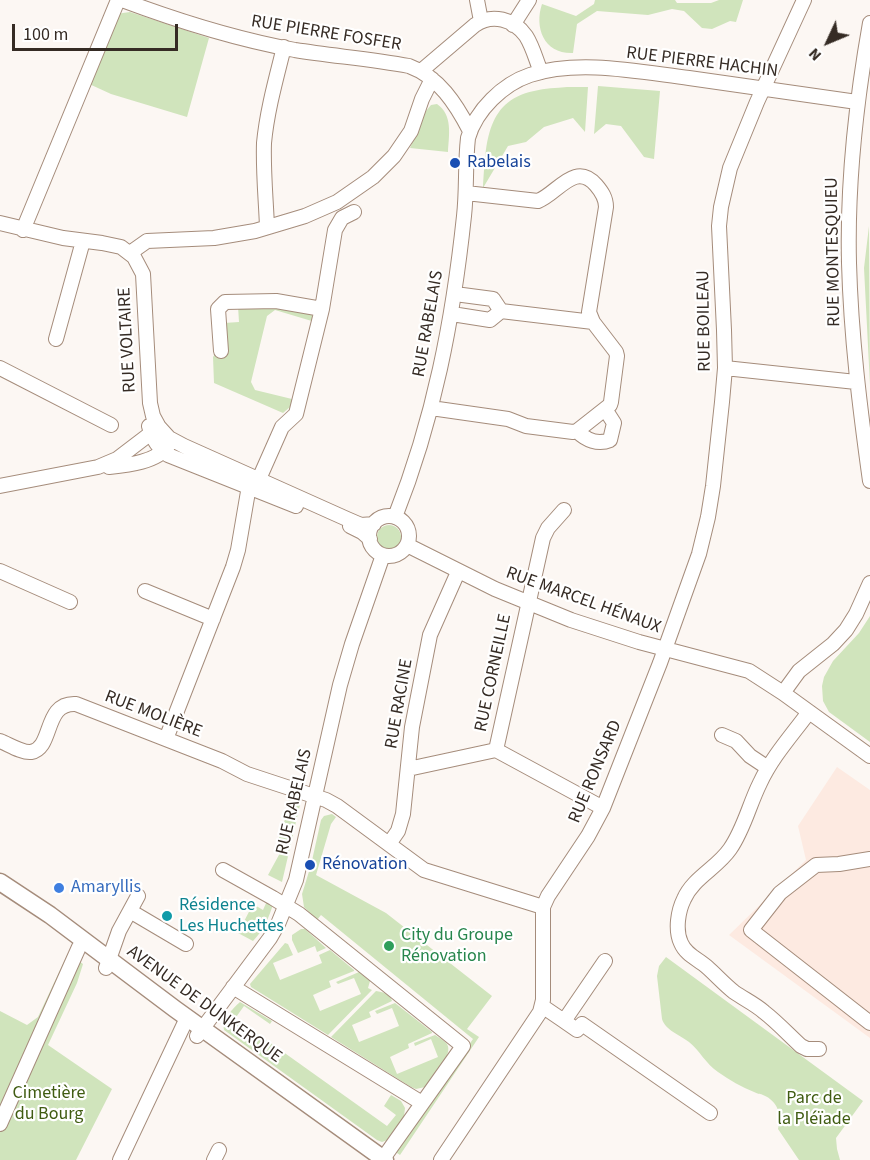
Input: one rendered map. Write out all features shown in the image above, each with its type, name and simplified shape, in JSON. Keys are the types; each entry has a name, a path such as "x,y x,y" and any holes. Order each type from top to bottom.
{"main road":[{"name":"AVENUE DE DUNKERQUE","path":"0,883 79,947 107,964"},
{"name":"AVENUE DE DUNKERQUE","path":"0,883 50,915 107,964 379,1160"}],"street":[{"name":"RUE PIERRE FOSFER","path":"120,0 202,28 284,47 409,66 426,75"},
{"path":"23,230 120,0"},
{"path":"477,0 481,21"},
{"path":"513,25 529,0"},
{"name":"RUE BOILEAU","path":"665,649 696,563 708,517 719,440 724,368 720,207 730,168 804,0"},
{"path":"0,224 63,238 115,245 130,253 147,241 214,238 267,227 304,216 338,202 380,171 407,138 415,122 426,75 481,21 491,18 513,25 527,38 541,72"},
{"name":"RUE MONTESQUIEU","path":"870,23 857,102 852,154 849,239 850,300 856,382 870,481"},
{"path":"267,227 265,136 284,47"},
{"name":"RUE PIERRE HACHIN","path":"470,131 485,108 516,81 541,72 574,68 620,70 857,102"},
{"path":"426,75 450,98 470,131"},
{"name":"RUE RABELAIS","path":"395,518 431,408 452,314 466,193 466,164 470,131"},
{"path":"431,408 508,419 526,426 573,432 611,402 617,356 593,322 589,312 606,202 602,193 594,183 583,177 574,176 538,201 466,193"},
{"path":"166,739 236,560 253,481 282,427 296,414 322,309 336,230 342,218 354,212"},
{"path":"56,339 82,241"},
{"name":"RUE VOLTAIRE","path":"130,253 138,262 142,274 150,404 148,426 155,431"},
{"path":"455,294 493,299 501,311"},
{"path":"221,351 218,309 225,302 276,301 322,309"},
{"path":"452,314 490,320 501,311 593,322"},
{"path":"0,368 111,425"},
{"path":"724,368 856,382"},
{"path":"577,430 589,440 605,443 610,440 614,423 605,409"},
{"path":"155,431 164,452 172,458 253,481 357,524 374,524"},
{"path":"155,431 253,481 362,532 370,539"},
{"path":"98,467 117,459 155,431"},
{"path":"0,486 151,459 164,452 172,440"},
{"name":"RUE CORNEILLE","path":"496,750 543,538 548,528 564,510"},
{"path":"384,517 395,518 403,522 408,529 407,546 397,554 384,555 373,547 370,531 374,524 384,517"},
{"name":"RUE MARCEL HÉNAUX","path":"407,546 528,603 605,632 748,671 783,693 870,756"},
{"name":"RUE RABELAIS","path":"200,1033 270,938 292,893 345,666 384,555"},
{"path":"0,571 70,602"},
{"name":"RUE RACINE","path":"390,844 398,831 403,814 412,727 430,635 458,572"},
{"path":"783,693 799,671 833,644 846,630 870,583"},
{"path":"145,591 213,619"},
{"name":"RUE RONSARD","path":"441,1160 536,1019 542,1006 543,907 603,808 665,649"},
{"name":"RUE MOLIÈRE","path":"0,741 28,752 36,750 43,742 58,710 66,705 80,705 222,761 247,774 332,803 424,870 543,907"},
{"path":"809,712 768,768 735,841 722,860 687,893 680,912 678,934 684,950 721,981 766,1013 801,1046 807,1049 819,1049"},
{"path":"722,735 736,741 750,756 768,768"},
{"path":"408,769 496,750 603,808"},
{"path":"870,859 816,865 780,893 751,930 870,1023"},
{"path":"223,870 286,905 463,1046 379,1160"},
{"path":"107,964 119,931 138,896"},
{"path":"130,911 186,944"},
{"path":"0,1124 79,947"},
{"path":"564,1021 605,961"},
{"path":"233,987 422,1103"},
{"path":"542,1006 578,1030 582,1024 710,1113"},
{"path":"120,1160 185,1022"}],"shaded area":[{"path":"837,767 870,790 870,1038 729,935 806,860 798,826"}],"green space":[{"path":"595,0 675,0 677,3 711,3 719,0 743,0 736,22 730,21 712,29 702,28 684,11 672,9 648,15 597,11 577,24 573,53 563,52 548,44 539,22 542,4 576,16 594,4"},
{"path":"130,12 209,38 187,117 111,94 87,83 116,14"},
{"path":"598,86 660,91 654,159 644,157 621,126 606,124 594,134"},
{"path":"588,87 585,132 573,118 544,127 526,142 508,146 483,188 487,142 491,128 505,105 518,96 534,91"},
{"path":"437,104 448,120 448,152 410,148 426,111 431,105"},
{"path":"869,226 870,385 864,268"},
{"path":"238,306 274,306 314,315 315,322 275,310 267,316 251,382 255,390 292,399 290,407 283,413 214,383 213,357 215,354 226,354 224,323 239,322"},
{"path":"389,525 394,526 400,532 400,542 394,548 389,549 384,548 378,542 377,537 378,532 384,526"},
{"path":"870,616 870,742 829,712 823,701 822,686 833,661 859,633"},
{"path":"289,797 300,805 282,882 268,875 280,853 275,850 288,810"},
{"path":"332,814 336,817 331,824 316,875 386,913 492,996 467,1029 479,1037 400,1155 394,1151 473,1039 321,915 317,920 304,907 302,894 321,820 324,816"},
{"path":"267,901 273,904 257,937 253,941 238,933 253,904 263,910"},
{"path":"305,929 326,948 317,952 315,946 298,953 292,935"},
{"path":"285,943 288,944 293,955 273,963 280,980 322,963 319,955 330,950 354,970 329,981 331,987 313,995 320,1011 361,994 354,978 338,984 336,982 359,972 370,981 368,988 372,990 328,1035 251,987 250,984"},
{"name":"Cimetière du Bourg","path":"68,953 83,964 77,983 48,1045 112,1089 76,1160 0,1160 0,1011 27,1025 38,1017"},
{"name":"Parc de la Pléïade","path":"666,957 863,1101 836,1138 840,1160 799,1160 778,1129 778,1109 772,1101 740,1086 718,1072 689,1042 666,1026 662,1019 657,976 659,966"},
{"path":"376,991 386,994 392,1001 369,1012 371,1017 352,1025 359,1042 399,1026 392,1008 377,1014 375,1011 395,1003 432,1032 408,1044 409,1048 390,1057 397,1074 438,1057 431,1039 415,1046 414,1043 435,1035 447,1044 448,1054 445,1060 425,1087 416,1089 411,1087 331,1037"},
{"path":"240,1002 272,1021 270,1024 244,1006 234,1020 248,1031 251,1029 387,1126 396,1115 384,1106 391,1095 401,1101 405,1108 404,1117 388,1140 382,1142 377,1140 224,1030 226,1018"}],"place":[{"name":"Rabelais","path":"455,163"},
{"name":"Rénovation","path":"310,865"},
{"name":"Amaryllis","path":"59,888"},
{"name":"Résidence Les Huchettes","path":"167,916"},
{"name":"City du Groupe Rénovation","path":"389,946"}]}
